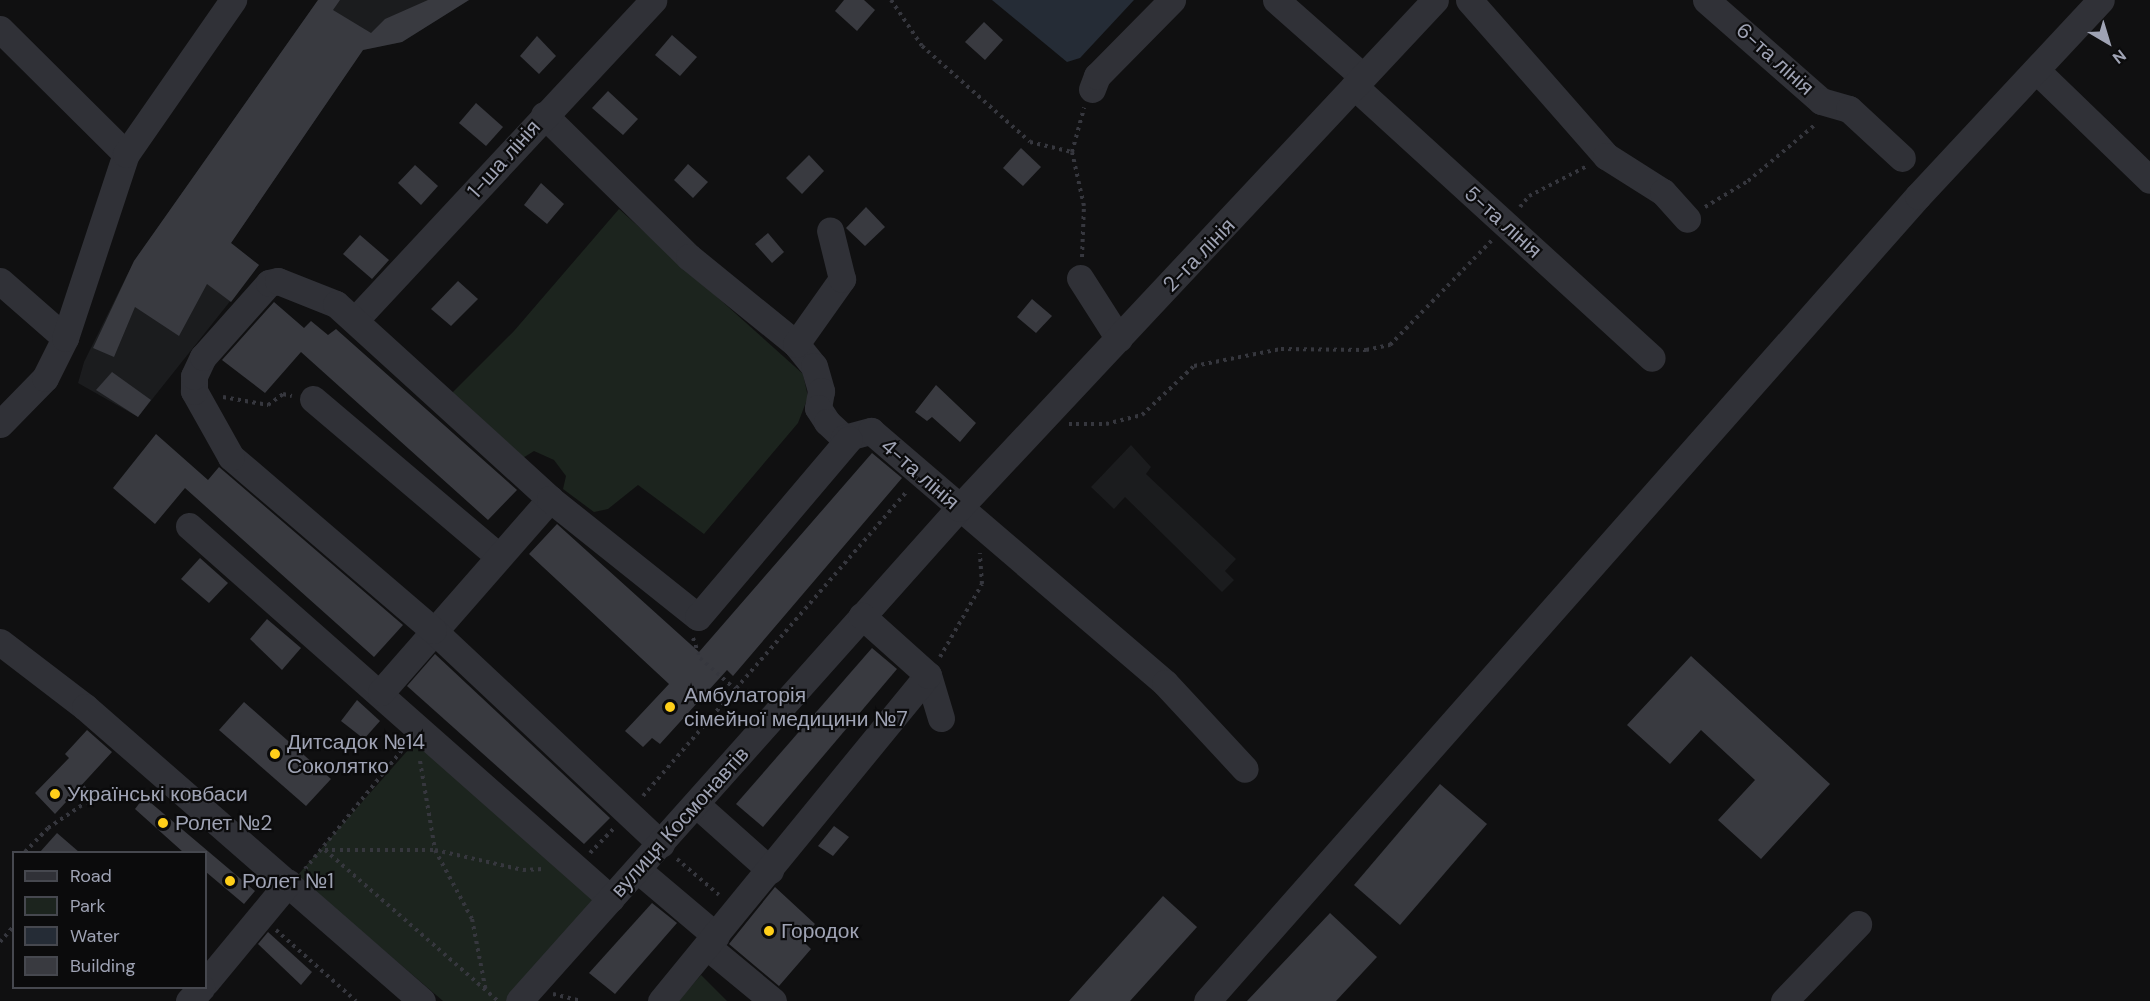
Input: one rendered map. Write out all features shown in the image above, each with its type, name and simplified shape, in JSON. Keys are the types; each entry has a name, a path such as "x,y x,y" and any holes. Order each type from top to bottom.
{"street":[{"path":"0,424 45,378 65,338 126,154 233,0"},
{"name":"1-ша лінія","path":"356,319 653,0"},
{"path":"1092,89 1097,76 1172,0"},
{"name":"5-та лінія","path":"1276,0 1505,224 1652,358"},
{"name":"2-га лінія","path":"968,516 1119,339 1435,0"},
{"path":"1469,0 1606,156 1663,192 1683,215"},
{"name":"6-та лінія","path":"1706,0 1821,101 1849,109 1902,158"},
{"path":"1207,1001 1918,196 2101,0"},
{"path":"0,29 126,154"},
{"path":"2036,70 2150,180"},
{"name":"4-та лінія","path":"544,115 664,235 796,344 814,366 821,391 818,408 826,422 849,439 871,431 1165,683 1245,769"},
{"path":"796,344 842,279 830,230"},
{"path":"1080,278 1119,339"},
{"path":"0,281 65,338"},
{"path":"661,844 433,630 231,457 194,392 194,376 203,357 269,283 278,281 336,304 356,319 550,499 698,617 849,439"},
{"path":"313,399 498,556"},
{"path":"381,692 550,499"},
{"name":"вулиця Космонавтів","path":"519,1001 697,805 862,616 968,516"},
{"path":"189,526 381,692 417,730 611,899"},
{"path":"862,616 928,675 941,718"},
{"path":"0,642 85,707 422,1001"},
{"path":"661,1001 712,942 736,909 928,675"},
{"path":"697,805 770,870"},
{"path":"638,870 773,1001"},
{"path":"207,981 288,883"},
{"path":"1784,1001 1858,924"},
{"path":"189,1001 199,989"}],"path":[{"path":"891,0 922,46 1029,142 1072,152"},
{"path":"1080,278 1084,206 1072,152 1092,89"},
{"path":"1683,215 1708,206 1748,181 1837,105"},
{"path":"1070,424 1106,424 1142,415 1194,366 1281,348 1356,351 1390,345 1529,196 1606,156"},
{"path":"194,392 268,405 283,394 313,399"},
{"path":"325,850 435,850 523,870 575,868 628,814 921,474"},
{"path":"928,675 982,585 968,516"},
{"path":"698,617 692,643 696,651 735,689"},
{"path":"325,850 417,730"},
{"path":"417,730 435,850 472,919 486,992"},
{"path":"26,851 48,828 85,803 85,789 79,783"},
{"path":"661,844 736,909"},
{"path":"325,850 498,1001"},
{"path":"261,917 356,1001"},
{"path":"0,942 12,928"}],"shaded area":[{"path":"318,0 469,0 402,42 363,50 231,243 259,265 138,417 78,383 84,362 134,261"},
{"path":"1131,445 1151,467 1146,474 1236,559 1225,571 1234,580 1222,592 1125,497 1114,509 1091,487"}],"green space":[{"path":"619,209 803,374 808,397 798,423 704,534 638,485 608,509 594,512 563,489 566,476 554,460 534,451 518,461 448,397 514,331"},
{"path":"415,742 596,899 507,1001 443,1001 297,876"},
{"path":"701,975 727,1001 678,1001"}],"water":[{"path":"992,0 1134,0 1080,58 1067,62"}],"building":[{"path":"318,0 340,0 333,10 371,33 385,19 428,0 469,0 402,42 363,50 231,243 259,265 231,302 207,284 179,336 135,307 114,357 93,348 134,261"},
{"path":"844,0 864,0 875,10 857,31 835,11"},
{"path":"984,22 1003,40 985,60 965,42"},
{"path":"672,35 697,57 680,76 655,55"},
{"path":"537,36 556,56 539,74 520,56"},
{"path":"608,91 638,119 623,135 592,108"},
{"path":"476,103 503,127 486,146 459,123"},
{"path":"1021,148 1041,167 1023,186 1003,168"},
{"path":"809,155 824,171 802,194 786,178"},
{"path":"688,164 708,182 693,198 674,180"},
{"path":"415,165 438,186 421,205 398,183"},
{"path":"541,183 564,204 547,224 524,205"},
{"path":"866,207 885,227 865,246 846,228"},
{"path":"768,233 784,252 772,263 755,244"},
{"path":"360,235 389,260 372,279 343,254"},
{"path":"458,281 478,299 451,326 431,309"},
{"path":"1032,299 1052,316 1036,333 1017,317"},
{"path":"274,302 304,328 311,321 328,335 336,329 517,490 488,520 301,352 265,393 222,360"},
{"path":"112,372 151,400 138,417 96,390"},
{"path":"936,385 976,423 960,442 932,417 927,421 915,412"},
{"path":"156,434 208,480 219,467 403,625 374,657 185,488 155,524 113,488"},
{"path":"872,453 902,478 733,676 727,670 660,744 652,738 643,747 625,731 669,684 529,554 557,524 699,652"},
{"path":"200,558 228,583 209,603 181,579"},
{"path":"267,619 301,648 282,670 250,639"},
{"path":"872,648 897,669 763,827 736,804"},
{"path":"435,654 610,818 584,844 407,686"},
{"path":"1691,656 1830,784 1761,859 1718,820 1755,780 1701,730 1670,764 1627,725"},
{"path":"357,700 380,721 364,739 341,721"},
{"name":"Дитсадок №14 Соколятко","path":"244,702 331,779 306,806 219,730"},
{"path":"87,730 112,752 55,814 35,793 69,758 65,754"},
{"path":"1440,784 1487,824 1400,925 1354,885"},
{"path":"144,797 255,891 244,904 207,873 207,851 182,851 135,809"},
{"path":"834,826 849,837 833,856 818,846"},
{"path":"57,833 78,851 41,851"},
{"name":"Городок","path":"775,887 815,924 801,939 811,949 779,986 729,944"},
{"path":"1163,896 1197,927 1130,1001 1069,1001"},
{"path":"652,903 677,923 615,994 589,973"},
{"path":"1330,913 1377,957 1336,1001 1247,1001"},
{"path":"268,932 312,972 301,985 258,944"}],"place":[{"name":"Амбулаторія сімейної медицини №7","path":"670,707"},
{"name":"Дитсадок №14 Соколятко","path":"275,754"},
{"name":"Українські ковбаси","path":"55,794"},
{"name":"Ролет №2","path":"163,823"},
{"name":"Ролет №1","path":"230,881"},
{"name":"Городок","path":"769,931"}]}
